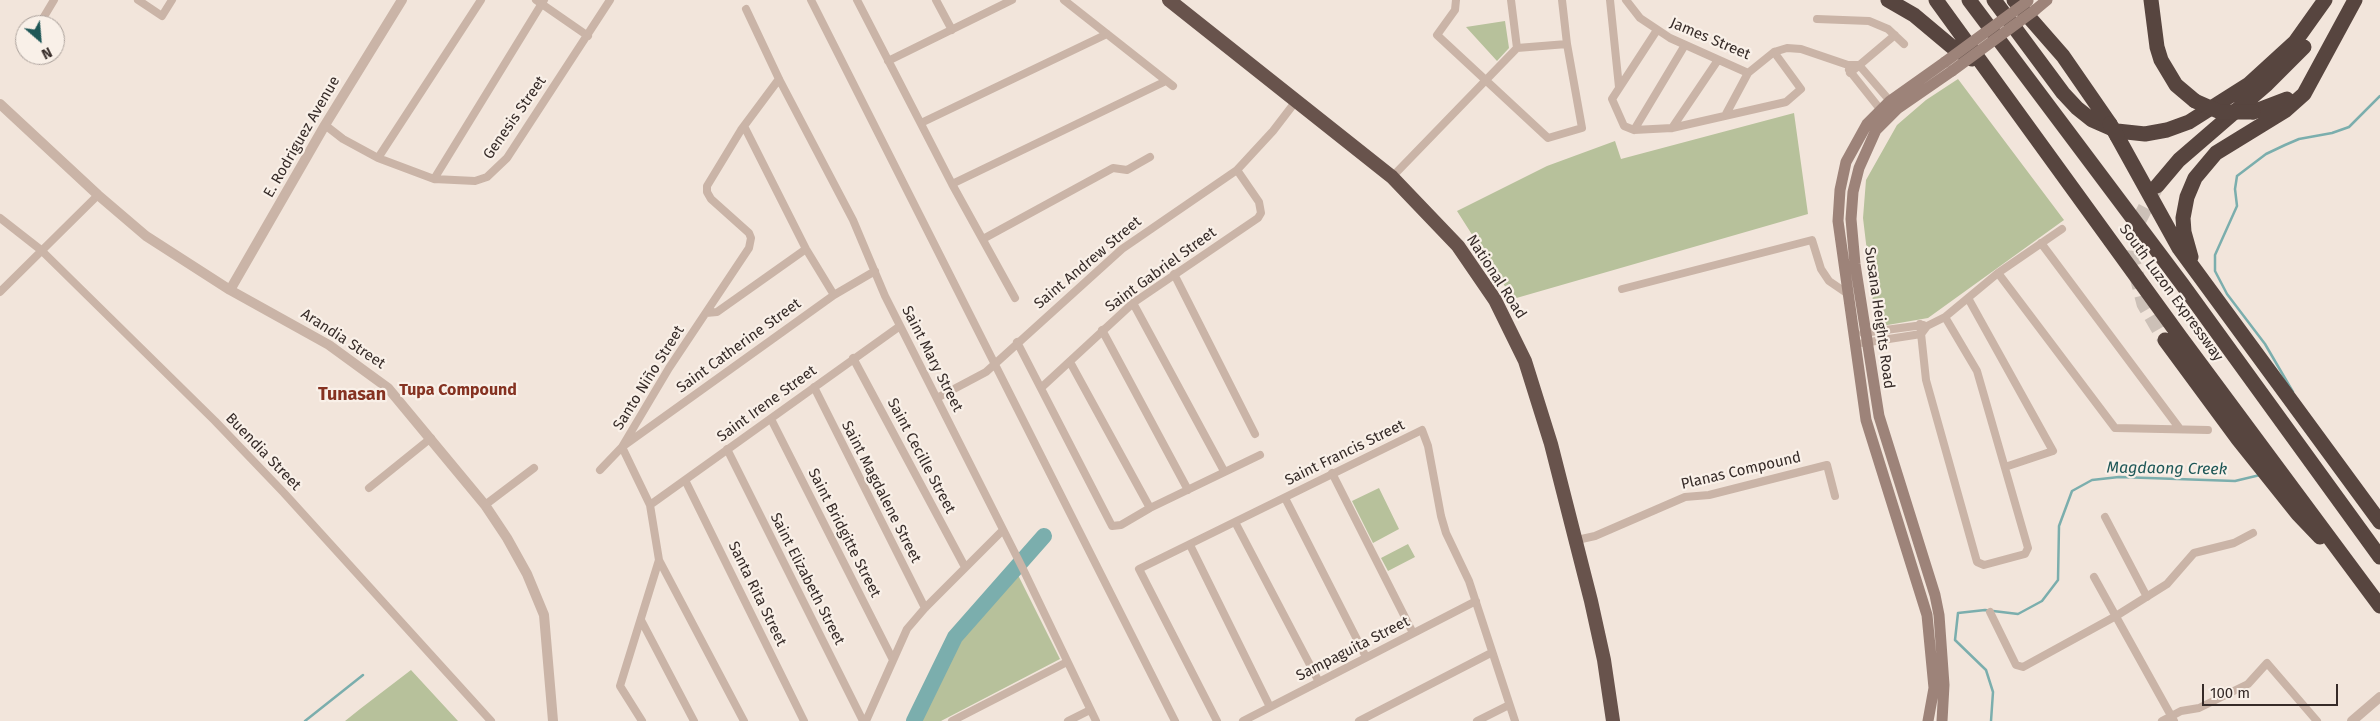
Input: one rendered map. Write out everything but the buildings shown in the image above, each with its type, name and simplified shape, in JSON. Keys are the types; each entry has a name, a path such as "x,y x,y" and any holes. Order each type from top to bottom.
{"highway":[{"name":"National Road","path":"1169,0 1392,177 1458,246 1505,317 1532,382 1577,540 1604,660 1613,721"},
{"path":"1888,0 1910,11 1951,46 1986,67"},
{"name":"South Luzon Expressway","path":"1936,0 2181,338 2380,606"},
{"name":"South Luzon Expressway","path":"1969,0 2182,284 2380,556"},
{"path":"1994,0 2063,93 2077,108 2092,120 2117,132 2145,134 2167,130 2188,122 2249,84 2295,42 2325,0"},
{"path":"2151,0 2161,60 2176,85 2195,101 2220,112 2253,112 2277,104 2313,81"},
{"path":"2156,186 2197,143 2288,64 2313,36 2335,0"},
{"path":"2198,275 2183,225 2184,206 2195,178 2216,154 2292,105 2313,81 2355,0"},
{"path":"2027,3 2114,130 2171,235 2198,275 2380,522"},
{"path":"2165,340 2298,514 2361,580"}],"main road":[{"name":"Susana Heights Road","path":"1942,721 1944,685 1937,605 1879,416 1861,338 1848,294 1838,221 1840,190 1846,162 1857,140 1880,109 2027,3 2047,0"},
{"name":"Susana Heights Road","path":"1928,721 1934,688 1927,615 1866,420 1851,219 1854,192 1859,168 1868,145 1885,119 1922,90 1952,72 2027,3"}],"street":[{"path":"45,15 54,0"},
{"path":"138,0 162,16 172,0"},
{"name":"E. Rodriguez Avenue","path":"230,290 325,125 402,0"},
{"path":"378,158 481,0"},
{"name":"Genesis Street","path":"325,125 343,139 378,158 434,179 475,181 497,170 508,158 610,0"},
{"path":"811,0 1175,721"},
{"path":"857,0 952,184 1015,298"},
{"path":"936,0 952,30"},
{"path":"888,61 1012,0"},
{"path":"1064,0 1172,86"},
{"path":"1456,0 1455,10 1437,35 1548,138 1582,128 1567,44 1562,0"},
{"path":"1511,0 1517,48"},
{"path":"1610,0 1620,87"},
{"name":"James Street","path":"1626,0 1640,18 1656,30 1748,73 1774,52 1786,48 1801,49 1849,69"},
{"path":"434,179 540,1 588,36"},
{"name":"Saint Mary Street","path":"746,9 779,78 853,220 900,326 1023,569 1096,721"},
{"path":"1817,19 1869,21 1880,25 1904,44"},
{"path":"1656,30 1612,99 1624,126 1634,130 1672,128 1726,114 1786,102 1801,89 1774,52"},
{"path":"921,123 1107,34"},
{"path":"1880,109 1849,69 1859,65 1895,35"},
{"path":"1392,177 1517,48 1567,44"},
{"path":"1634,130 1686,45"},
{"path":"1672,128 1718,60"},
{"path":"1859,65 1890,101"},
{"path":"1726,114 1748,73"},
{"name":"Santo Niño Street","path":"744,721 659,560 650,505 622,448 669,368 751,244 751,238 746,230 711,199 706,190 744,126 779,78"},
{"path":"952,184 1166,81"},
{"name":"Saint Andrew Street","path":"937,398 986,372 1122,249 1237,170 1273,131 1296,101"},
{"name":"Arandia Street","path":"0,104 98,195 146,236 230,290 329,345 388,388 485,505 517,555 534,588 544,615 553,721"},
{"path":"744,126 806,249 834,295"},
{"path":"983,239 1113,168 1127,170 1150,157"},
{"name":"Saint Gabriel Street","path":"1042,387 1133,303 1258,218 1261,213 1259,202 1237,170"},
{"path":"0,292 98,195"},
{"name":"Buendia Street","path":"0,218 41,250 284,493 491,721"},
{"path":"1861,338 1923,325 1944,317 1998,273 2062,229"},
{"path":"1622,289 1812,240 1822,270 1829,281 1848,294"},
{"path":"2041,243 2180,429"},
{"path":"706,313 717,312 806,249"},
{"name":"Saint Catherine Street","path":"622,448 834,295 875,271"},
{"path":"1998,273 2115,428 2208,430"},
{"path":"1174,274 1255,434"},
{"path":"1968,298 2053,451 2005,466"},
{"path":"1133,303 1224,471"},
{"path":"1923,325 1926,380 1941,438 1979,564 2025,554 2028,548 1977,371 1944,317"},
{"name":"Saint Irene Street","path":"650,505 900,326"},
{"path":"1102,330 1188,490"},
{"path":"1861,338 1922,334"},
{"path":"1017,342 1042,387 1112,526 1121,525 1150,508 1260,455"},
{"name":"Saint Cecille Street","path":"853,358 965,567"},
{"path":"1070,362 1150,508"},
{"name":"Saint Magdalene Street","path":"814,388 924,608"},
{"name":"Saint Bridgitte Street","path":"771,419 893,660"},
{"name":"Saint Francis Street","path":"1217,721 1139,569 1422,430 1428,446 1441,516 1476,601 1491,653 1515,721"},
{"path":"368,488 431,438"},
{"path":"600,470 622,448"},
{"name":"Saint Elizabeth Street","path":"727,449 865,721"},
{"name":"Planas Compound","path":"1577,540 1595,536 1685,497 1709,495 1827,465 1835,496"},
{"path":"485,505 534,468"},
{"path":"1332,473 1413,633"},
{"name":"Santa Rita Street","path":"685,480 804,721"},
{"path":"1286,498 1366,657"},
{"path":"2105,516 2147,597"},
{"path":"1236,522 1319,682"},
{"path":"865,721 907,629 924,608 1003,530"},
{"path":"1990,612 2019,668 2023,668 2116,616 2168,584 2194,553 2234,543 2253,533"},
{"path":"1190,545 1270,707"},
{"path":"642,721 620,686 659,560"},
{"path":"2094,576 2172,719"},
{"name":"Sampaguita Street","path":"1243,721 1476,601"},
{"path":"641,620 694,721"},
{"path":"1359,721 1491,653"},
{"path":"952,721 1067,662"},
{"path":"2162,721 2172,719 2181,711 2199,708 2248,684 2267,663 2317,721"},
{"path":"2352,721 2378,702"},
{"path":"1477,721 1509,705"},
{"path":"1068,721 1090,710"}],"green space":[{"path":"1505,21 1509,48 1497,61 1466,27"},
{"path":"1958,79 2064,220 1928,318 1876,327 1863,218 1866,180 1897,125 1926,100"},
{"path":"1794,113 1808,214 1513,299 1457,211 1547,166 1615,141 1621,159"},
{"path":"1379,488 1399,529 1373,543 1352,501"},
{"path":"1408,544 1415,557 1388,571 1381,558"},
{"path":"1016,571 1060,659 941,721 918,721 958,640"},
{"path":"411,670 458,721 345,721 360,709"}],"waterway":[{"name":"Magdaong Creek","path":"2293,392 2265,344 2227,294 2215,271 2215,255 2237,206 2235,189 2237,176 2266,154 2285,145 2299,139 2332,133 2349,127 2380,96"},
{"name":"Magdaong Creek","path":"1991,721 1993,692 1986,670 1955,640 1958,613 1985,610 2018,614 2042,601 2058,580 2059,526 2072,491 2092,480 2119,477 2235,481 2260,475"},
{"path":"914,721 955,637 1044,536"},
{"path":"305,721 363,675"}],"tunnel":[{"path":"2156,187 2135,228 2132,257 2144,304 2165,340"}],"district":[{"name":"Tupa Compound","path":"458,391"},
{"name":"Tunasan","path":"352,395"}]}
